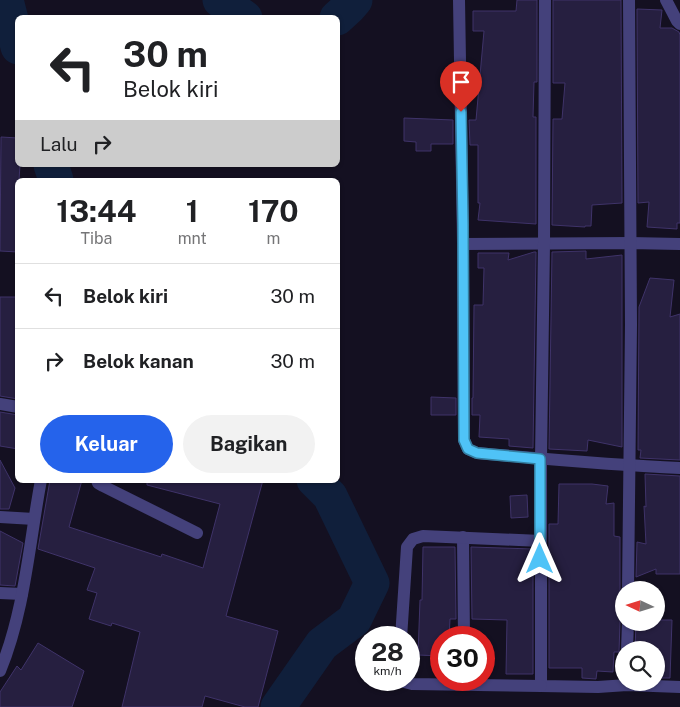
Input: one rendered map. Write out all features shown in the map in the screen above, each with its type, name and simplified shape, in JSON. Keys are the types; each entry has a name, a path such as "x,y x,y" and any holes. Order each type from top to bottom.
{"street":[{"path":"459,0 464,440 466,445 468,449 477,453 628,466 680,468"},
{"path":"541,686 540,459 544,244 545,0"},
{"path":"628,581 631,325 629,0"},
{"path":"666,0 680,24"},
{"path":"463,244 680,244"},
{"path":"0,404 15,406"},
{"path":"0,671 14,630 22,594 40,483"},
{"path":"98,483 197,533"},
{"path":"0,517 34,520"},
{"path":"402,626 407,547 417,537 541,540"},
{"path":"463,537 464,626"},
{"path":"0,593 22,594"},
{"path":"495,684 598,687 615,685"},
{"path":"665,686 680,687"}],"building":[{"path":"517,0 537,0 537,82 534,82 533,117 536,117 536,224 478,220 480,203 478,203 478,145 470,145 469,120 476,120 484,31 473,31 473,11 516,11"},
{"path":"553,0 621,0 622,203 592,205 591,226 585,227 552,225 553,119 562,119 565,83 553,83"},
{"path":"637,9 662,10 660,28 672,28 679,32 680,35 680,223 677,223 677,229 647,227 649,202 638,203"},
{"path":"404,118 453,120 453,144 431,144 431,151 416,151 416,142 404,141"},
{"path":"1,137 15,138 15,167 20,167 19,178 15,178 15,252 0,251"},
{"path":"586,251 586,259 622,255 622,447 588,440 587,451 549,449 552,252"},
{"path":"536,252 533,448 509,446 509,439 479,437 480,415 472,415 472,398 474,305 483,305 484,268 478,268 478,253 509,253 508,260"},
{"path":"650,278 674,280 670,317 680,314 680,460 640,458 641,450 638,450 639,307"},
{"path":"0,297 15,297 15,398 0,396"},
{"path":"431,397 456,398 456,415 431,415"},
{"path":"0,412 15,414 15,448 0,446"},
{"path":"0,460 15,488 9,509 0,509"},
{"path":"645,474 680,476 680,574 656,574 656,569 636,577 637,542 646,544"},
{"path":"49,483 81,483 69,527 161,557 162,554 203,568 220,504 147,485 147,483 262,483 226,616 278,631 258,707 245,707 205,696 202,707 122,707 140,632 112,623 111,626 89,619 97,593 87,590 95,568 38,549"},
{"path":"559,484 608,486 606,504 614,503 614,536 620,537 620,581 615,581 615,631 620,631 619,641 615,641 613,672 597,671 596,679 582,678 582,668 549,668 549,524 558,524"},
{"path":"527,495 528,517 511,518 510,496"},
{"path":"0,531 23,543 15,586 0,585"},
{"path":"423,547 455,547 456,619 450,619 450,626 430,626 430,656 420,655 419,626 420,600 422,600"},
{"path":"471,547 533,549 533,674 506,674 507,620 472,619"},
{"path":"665,620 672,620 670,678 665,678 665,641 635,641 636,631 665,631"},
{"path":"38,643 84,671 72,707 0,707 0,692 17,666 21,670"}],"waterway":[{"path":"6,0 15,35"},
{"path":"220,0 241,15"},
{"path":"340,15 355,0"},
{"path":"52,167 55,178"},
{"path":"278,707 322,644 354,620 372,583 330,496 317,483"}],"route":[{"path":"461,112 464,440 468,449 477,453 540,459 540,559"}]}
